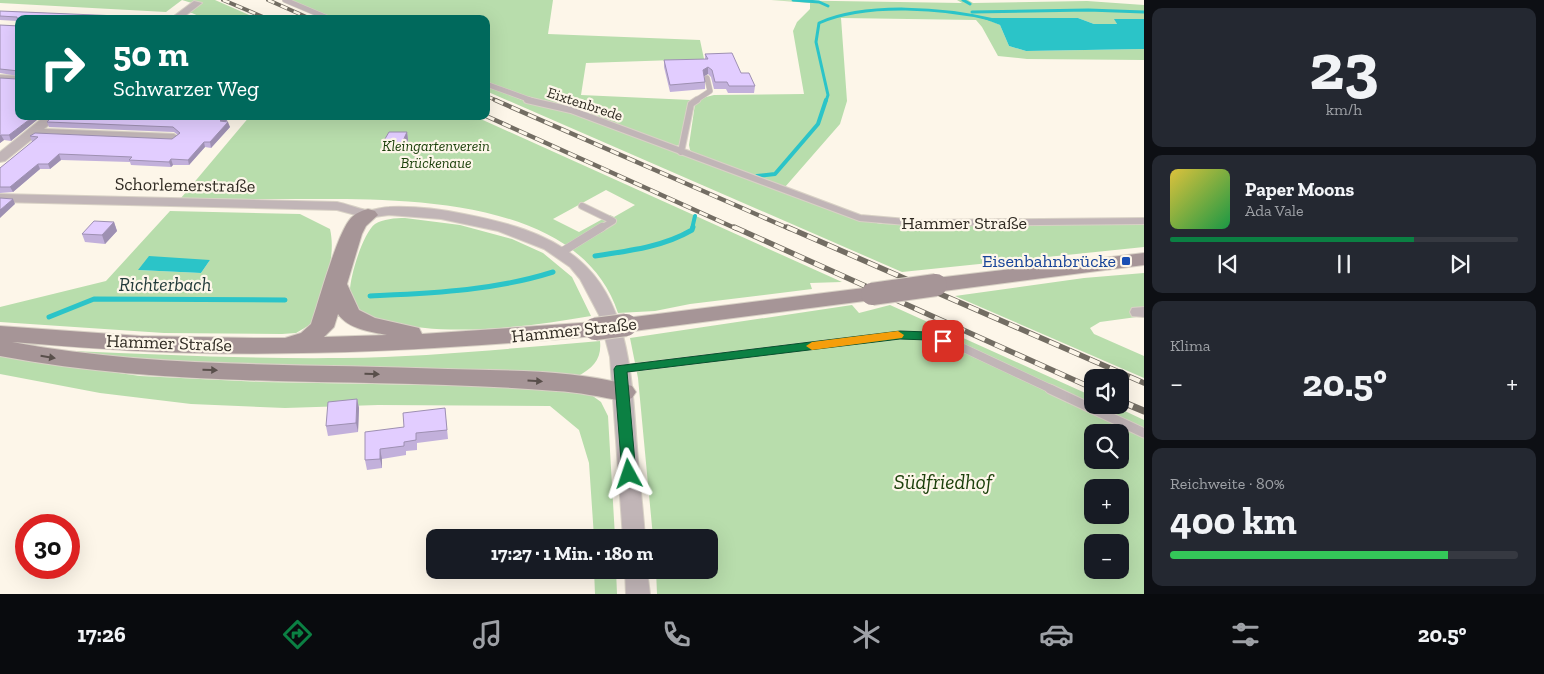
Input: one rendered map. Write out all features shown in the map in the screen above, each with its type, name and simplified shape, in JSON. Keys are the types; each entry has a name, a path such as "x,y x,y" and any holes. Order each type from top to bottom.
{"main road":[{"path":"288,346 309,338 322,327 337,286 352,234 358,223 368,214"},
{"name":"Hammer Straße","path":"0,334 140,344 288,346 464,340 595,329 1144,259"},
{"path":"337,286 349,314 368,324 391,330 464,340"},
{"path":"0,348 53,358 188,370 366,374 557,382 622,380"}],"street":[{"path":"181,15 197,4"},
{"path":"0,78 15,79"},
{"path":"0,158 48,120"},
{"path":"34,132 174,138"},
{"name":"Schorlemerstraße","path":"0,198 337,206 368,214"},
{"path":"368,214 387,211 411,212 470,220 516,232 560,253 585,274 601,299 616,339 622,380 633,529"},
{"path":"637,579 638,594"}],"lane":[{"path":"285,0 321,15"},
{"path":"682,152 691,104 701,95 710,91 707,78"},
{"name":"Eixtenbrede","path":"490,86 523,99 555,105 649,139"},
{"name":"Hammer Straße","path":"649,139 860,218 881,222 1084,223 1144,221"},
{"path":"560,253 613,221 582,206"},
{"path":"622,380 900,335 928,336 957,345 1144,433"}],"green space":[{"path":"0,0 182,0 166,12 0,3"},
{"path":"182,0 215,0 249,15 196,15 184,13 195,4"},
{"path":"290,0 553,0 548,34 700,40 704,59 586,63 581,95 691,100 680,145 675,146 533,100 490,84 490,15 324,15"},
{"path":"771,0 962,3 957,0 968,0 973,3 1087,1 1144,5 1144,19 1115,20 1117,24 1094,24 1078,18 984,18 1000,25 1009,46 1026,51 1144,49 1144,60 1027,59 998,56 976,20 841,18 847,101 840,124 785,187 695,154 690,150 689,145 695,104 702,98 714,95 804,94 793,31 797,22 810,9 810,3"},
{"path":"490,87 522,100 553,106 860,220 882,224 923,225 1144,223 1144,247 902,272 490,93"},
{"name":"Kleingartenverein Brückenaue","path":"247,120 483,120 842,282 810,283 812,289 690,304 655,311 618,313 598,275 569,247 531,227 488,213 443,205 397,201 181,198","holes":["606,190 635,205 614,217 610,215 579,232 553,219"]},
{"path":"170,211 300,214 330,229 332,252 328,276 313,323 296,333 164,333 0,322 0,307 106,281","holes":["210,260 201,273 138,270"]},
{"path":"405,218 460,225 512,239 543,253 572,277 591,316 515,327 463,330 412,327 365,316 354,305 350,291 362,245 370,229 375,224 389,219"},
{"path":"1144,273 1144,316 1100,322 1090,328 1094,334 1144,356 1144,378 1129,371 1129,369 1123,369 955,296 1084,278"},
{"name":"Südfriedhof","path":"852,305 859,313 890,305 1084,392 1084,414 1129,413 1144,420 1144,594 657,594 656,579 718,579 718,529 652,529 638,378 630,338"},
{"path":"600,341 598,358 588,370 578,376 207,366 69,354 73,351 242,357 375,357 472,352"},
{"path":"0,356 140,376 262,382 539,387 590,394 601,402 608,416 615,529 593,529 589,463 579,430 550,406 378,405 285,408 191,404 100,393 0,374"},
{"path":"594,579 616,579 617,594 595,594"}],"water":[{"path":"982,18 1078,18 1094,24 1117,24 1114,19 1144,19 1144,49 1026,51 1009,46 1000,25"},
{"path":"149,256 210,260 201,273 138,270"}],"building":[{"path":"0,11 95,15 15,15 15,17 0,16"},
{"path":"0,25 15,26 15,71 0,69"},
{"path":"732,53 741,73 749,73 755,86 729,86 727,82 715,82 712,70 708,67 703,70 705,82 670,85 664,60 708,59 705,54"},
{"path":"0,78 15,79 15,120 29,120 9,135 0,136"},
{"path":"49,120 221,120 228,122 210,142 204,142 188,160 171,159 169,162 129,160 132,157 59,154 48,164 38,164 10,187 0,187 0,168 38,137 30,136 35,133 172,139 180,133 173,127 47,122"},
{"path":"389,132 407,132 401,145 382,144"},
{"path":"0,198 13,199 0,210"},
{"path":"94,221 114,222 102,235 82,234"},
{"path":"357,399 356,423 326,426 328,402"},
{"path":"445,408 447,430 416,433 416,440 404,442 404,446 380,449 380,459 365,460 365,432 404,427 403,413"}],"waterway":[{"path":"793,0 819,2 828,6"},
{"path":"963,0 970,4"},
{"name":"Richterbach","path":"826,101 828,95 816,42 819,23 838,16 859,12 906,9 953,12 994,20"},
{"path":"972,12 1088,10 1144,12"},
{"name":"Richterbach","path":"757,176 775,174 818,124 826,100"},
{"name":"Richterbach","path":"692,229 695,216"},
{"name":"Richterbach","path":"595,256 633,250 669,241 692,230 693,227"},
{"name":"Richterbach","path":"370,296 485,287 553,272"},
{"name":"Richterbach","path":"49,317 94,299 285,300"}],"railway":[{"path":"223,0 259,15"},
{"path":"268,0 302,15"},
{"path":"490,98 498,101"},
{"path":"495,100 790,229"},
{"path":"490,118 737,229"},
{"path":"734,227 1084,384"},
{"path":"787,227 1144,383"},
{"path":"1129,405 1144,411"}],"slow traffic":[{"path":"812,346 898,335"}],"place":[{"name":"Eisenbahnbrücke","path":"1126,261"}],"route":[{"path":"629,474 621,369 900,335 928,336 943,341"}]}
